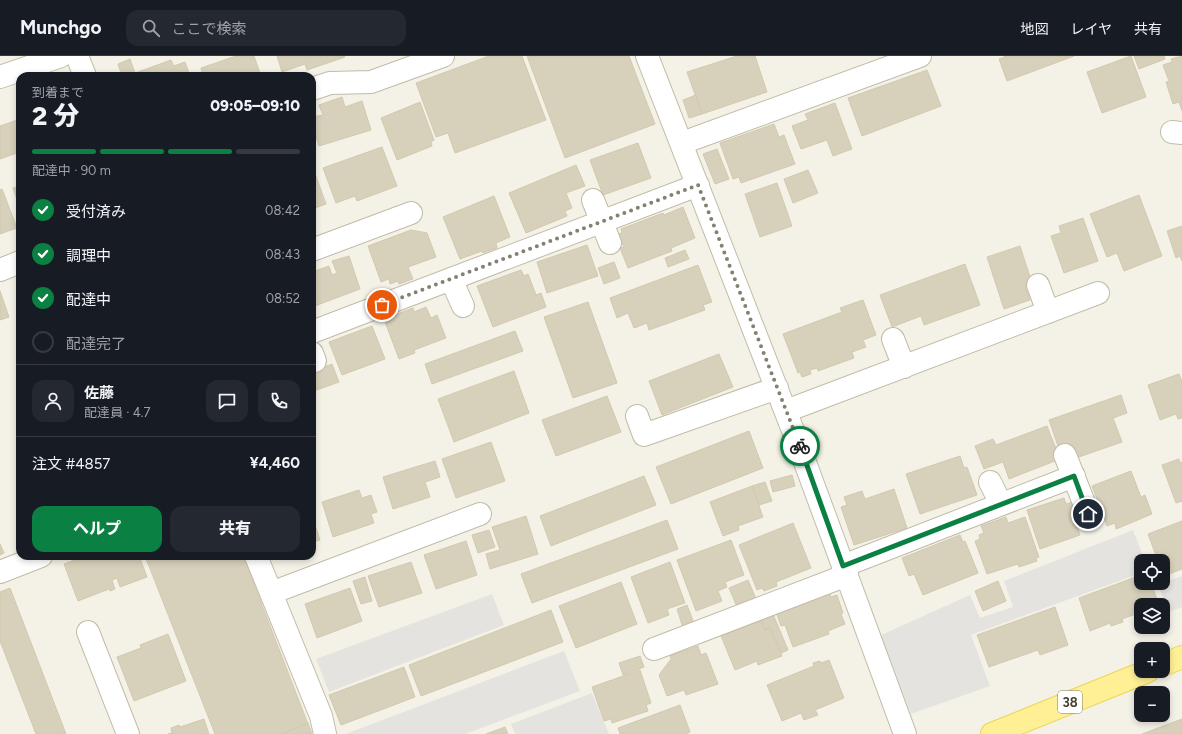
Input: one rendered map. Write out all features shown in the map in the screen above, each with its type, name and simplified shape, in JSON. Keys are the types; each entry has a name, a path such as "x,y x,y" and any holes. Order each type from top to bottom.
{"main road":[{"path":"1170,662 1182,657"},
{"name":"38","path":"992,734 1134,677"}],"street":[{"path":"0,77 61,56"},
{"path":"77,56 83,72"},
{"path":"316,88 330,83 371,82 443,56"},
{"path":"647,56 786,411 905,734"},
{"path":"682,143 920,56"},
{"path":"316,330 698,185"},
{"path":"593,200 610,243"},
{"path":"316,248 411,212"},
{"path":"0,270 16,264"},
{"path":"452,279 463,306"},
{"path":"1038,285 1048,312"},
{"path":"786,411 1098,293"},
{"path":"893,339 904,367"},
{"path":"637,416 644,435 777,388"},
{"path":"1065,455 1088,514"},
{"path":"654,649 1001,504 1074,476"},
{"path":"990,482 1001,504"},
{"path":"271,593 480,514"},
{"path":"0,572 31,560"},
{"path":"258,560 321,716 325,734"},
{"path":"88,632 128,734"}],"shaded area":[{"path":"1133,530 1142,554 1134,554 1134,576 971,635 990,686 911,714 881,635 970,595 980,618 1013,607 1004,581"},
{"path":"1182,576 1182,607 1170,612 1170,598 1163,598 1160,590 1170,590 1170,580"},
{"path":"492,594 504,625 329,692 316,659"},
{"path":"564,651 580,691 465,734 346,734"},
{"path":"592,693 609,734 515,734 511,724"}],"building":[{"path":"236,56 254,56 260,72 202,72 201,68"},
{"path":"277,56 345,57 307,70 305,64 282,72"},
{"path":"489,56 522,56 546,120 455,153 448,133 436,137 416,83"},
{"path":"527,56 629,56 655,124 565,158"},
{"path":"737,56 755,56 767,92 702,114 687,72"},
{"path":"1004,56 1074,56 1007,81 999,59 1005,57"},
{"path":"1131,56 1146,97 1102,113 1087,72"},
{"path":"1134,56 1164,56 1165,59 1139,69"},
{"path":"1182,56 1182,111 1179,102 1173,104 1166,82 1169,81 1163,65 1172,62 1171,59"},
{"path":"130,59 135,72 121,72 118,64"},
{"path":"171,60 174,66 185,62 189,72 138,72"},
{"path":"927,70 941,106 862,136 848,98"},
{"path":"696,95 702,114 689,118 683,100"},
{"path":"342,97 345,107 362,101 371,130 319,146 316,137 316,116 323,115 319,105"},
{"path":"420,102 434,140 431,142 432,146 397,160 381,118"},
{"path":"835,103 852,149 833,156 827,140 801,149 792,126 808,120 805,114"},
{"path":"16,120 16,153 0,159 0,126"},
{"path":"774,124 779,137 784,135 795,164 741,183 739,177 733,179 720,143"},
{"path":"638,143 651,178 603,195 590,160"},
{"path":"382,147 397,186 357,201 355,196 336,203 323,168"},
{"path":"717,149 729,179 715,184 703,154"},
{"path":"576,165 585,186 566,193 572,208 565,211 567,216 526,233 509,193"},
{"path":"808,170 818,193 793,203 784,179"},
{"path":"316,176 326,204 316,208"},
{"path":"777,183 792,226 760,237 745,194"},
{"path":"16,187 16,197 13,188"},
{"path":"2,189 16,228 0,234 0,190"},
{"path":"1139,195 1162,256 1124,271 1117,253 1107,257 1090,214"},
{"path":"494,196 510,237 496,243 497,248 483,253 482,251 460,259 443,217"},
{"path":"683,207 695,238 671,248 672,251 628,268 620,248 624,247 618,234 622,233 621,229"},
{"path":"1083,218 1098,261 1064,273 1051,236 1061,233 1059,226"},
{"path":"1182,226 1182,261 1180,256 1176,258 1167,231"},
{"path":"411,230 427,233 436,257 408,267 413,279 399,284 398,281 390,284 389,279 381,282 368,246"},
{"path":"587,245 598,276 547,293 537,262"},
{"path":"1020,246 1032,283 1025,286 1030,300 1004,309 987,257"},
{"path":"685,250 689,259 668,267 665,258"},
{"path":"349,256 360,289 316,306 316,271 329,266 332,275 337,273 332,261"},
{"path":"614,262 620,278 604,284 598,268"},
{"path":"965,264 980,305 924,325 921,316 892,327 880,295"},
{"path":"698,265 712,302 703,305 705,310 649,330 647,323 634,328 628,313 617,318 610,298"},
{"path":"521,270 524,276 528,274 536,295 541,293 546,307 493,327 477,286"},
{"path":"0,291 9,317 0,320"},
{"path":"863,300 876,335 863,340 866,347 852,352 854,358 818,371 817,368 810,370 811,374 802,377 800,372 798,373 783,334 842,312 840,308"},
{"path":"588,302 617,383 573,398 544,317"},
{"path":"426,307 431,318 437,315 446,338 414,350 415,353 399,359 384,319 413,308 414,312"},
{"path":"372,326 385,359 342,375 329,342"},
{"path":"515,331 523,351 432,384 425,364"},
{"path":"719,354 733,387 662,415 649,381"},
{"path":"332,364 339,382 316,390 316,370"},
{"path":"514,371 529,413 454,442 438,399"},
{"path":"1179,374 1182,382 1182,418 1178,419 1176,414 1160,420 1148,385"},
{"path":"1121,395 1127,413 1113,418 1122,442 1076,458 1060,452 1049,420"},
{"path":"607,396 621,432 556,456 542,420"},
{"path":"1047,426 1060,459 1009,479 1003,462 984,469 975,446 993,439 996,445"},
{"path":"749,431 763,468 671,504 656,467"},
{"path":"491,442 505,481 456,498 442,459"},
{"path":"960,456 964,468 967,467 977,495 920,514 906,474"},
{"path":"1179,459 1180,463 1182,462 1182,501 1176,503 1162,465"},
{"path":"435,461 440,477 425,482 430,497 393,509 383,477"},
{"path":"1131,471 1141,497 1145,495 1152,514 1116,529 1115,523 1107,526 1092,486"},
{"path":"792,475 795,486 773,492 770,481"},
{"path":"644,476 656,505 551,546 540,516"},
{"path":"765,482 772,501 759,505 752,486"},
{"path":"752,486 763,517 738,526 739,530 723,536 710,502"},
{"path":"894,489 907,528 854,545 841,507 847,505 844,497 862,491 865,499"},
{"path":"359,490 362,498 371,495 377,512 371,514 374,523 333,537 322,502"},
{"path":"1064,498 1066,504 1075,501 1080,517 1074,518 1080,535 1040,549 1027,510"},
{"path":"526,516 538,554 490,569 486,554 500,550 492,527"},
{"path":"1006,517 1008,523 1025,517 1039,557 1036,558 1037,561 1019,567 1018,564 987,574 975,541 980,539 979,535 984,533 981,526"},
{"path":"667,520 678,549 532,603 521,574"},
{"path":"1182,521 1182,569 1170,574 1170,554 1155,554 1148,534"},
{"path":"793,523 811,568 776,582 777,586 764,591 762,588 757,590 739,545"},
{"path":"316,528 320,540 316,541"},
{"path":"489,530 495,547 478,553 472,535"},
{"path":"960,535 963,542 965,541 978,573 923,595 914,574 909,576 902,558"},
{"path":"731,540 744,575 725,582 727,587 718,591 722,601 696,611 677,560"},
{"path":"466,541 477,575 436,589 424,555"},
{"path":"0,544 4,553 0,555"},
{"path":"75,560 141,560 147,577 120,587 117,578 112,580 115,589 110,591 109,589 78,601 64,564"},
{"path":"147,560 245,560 308,724 281,734 215,734"},
{"path":"411,562 422,593 379,607 368,576"},
{"path":"670,562 685,603 667,609 669,615 648,623 631,577"},
{"path":"365,577 372,601 361,604 353,581"},
{"path":"1134,578 1134,590 1154,590 1156,598 1134,598 1134,615 1122,619 1123,622 1111,626 1110,623 1090,631 1079,598"},
{"path":"748,580 757,601 738,609 729,588"},
{"path":"998,581 1006,601 983,611 975,591"},
{"path":"621,582 637,624 576,648 559,606"},
{"path":"10,588 66,734 36,734 0,641 0,592"},
{"path":"350,588 362,621 317,638 305,604"},
{"path":"829,593 831,597 837,595 845,624 828,631 829,634 793,647 785,625 781,626 776,612"},
{"path":"687,605 695,626 684,631 677,609"},
{"path":"1055,607 1068,645 1040,655 1038,650 989,667 977,635"},
{"path":"551,610 563,642 421,696 409,665"},
{"path":"773,614 788,650 781,653 770,628 765,630 760,619"},
{"path":"760,619 765,630 770,628 782,656 758,665 757,661 735,670 721,636"},
{"path":"168,634 186,681 134,701 117,657 141,648 140,645"},
{"path":"698,646 701,655 706,653 718,684 686,695 684,690 667,696 659,675 671,659 670,656"},
{"path":"640,656 644,667 623,675 619,663"},
{"path":"829,660 844,698 815,710 818,715 804,720 801,713 782,721 767,685 814,666 813,663 820,661 821,663"},
{"path":"404,667 415,697 341,725 329,695"},
{"path":"640,670 651,703 646,705 648,711 612,723 611,719 604,721 592,687"},
{"path":"680,705 690,732 685,734 620,734 618,728"},
{"path":"204,719 209,734 168,734 172,733 171,728 179,725 180,727"},
{"path":"1182,719 1182,734 1142,734"},
{"path":"308,723 312,734 281,734"},
{"path":"505,727 508,734 486,734"}],"way so far":[{"path":"382,305 698,185 800,446"}],"route":[{"path":"800,446 843,566 1074,476 1088,514"}]}
